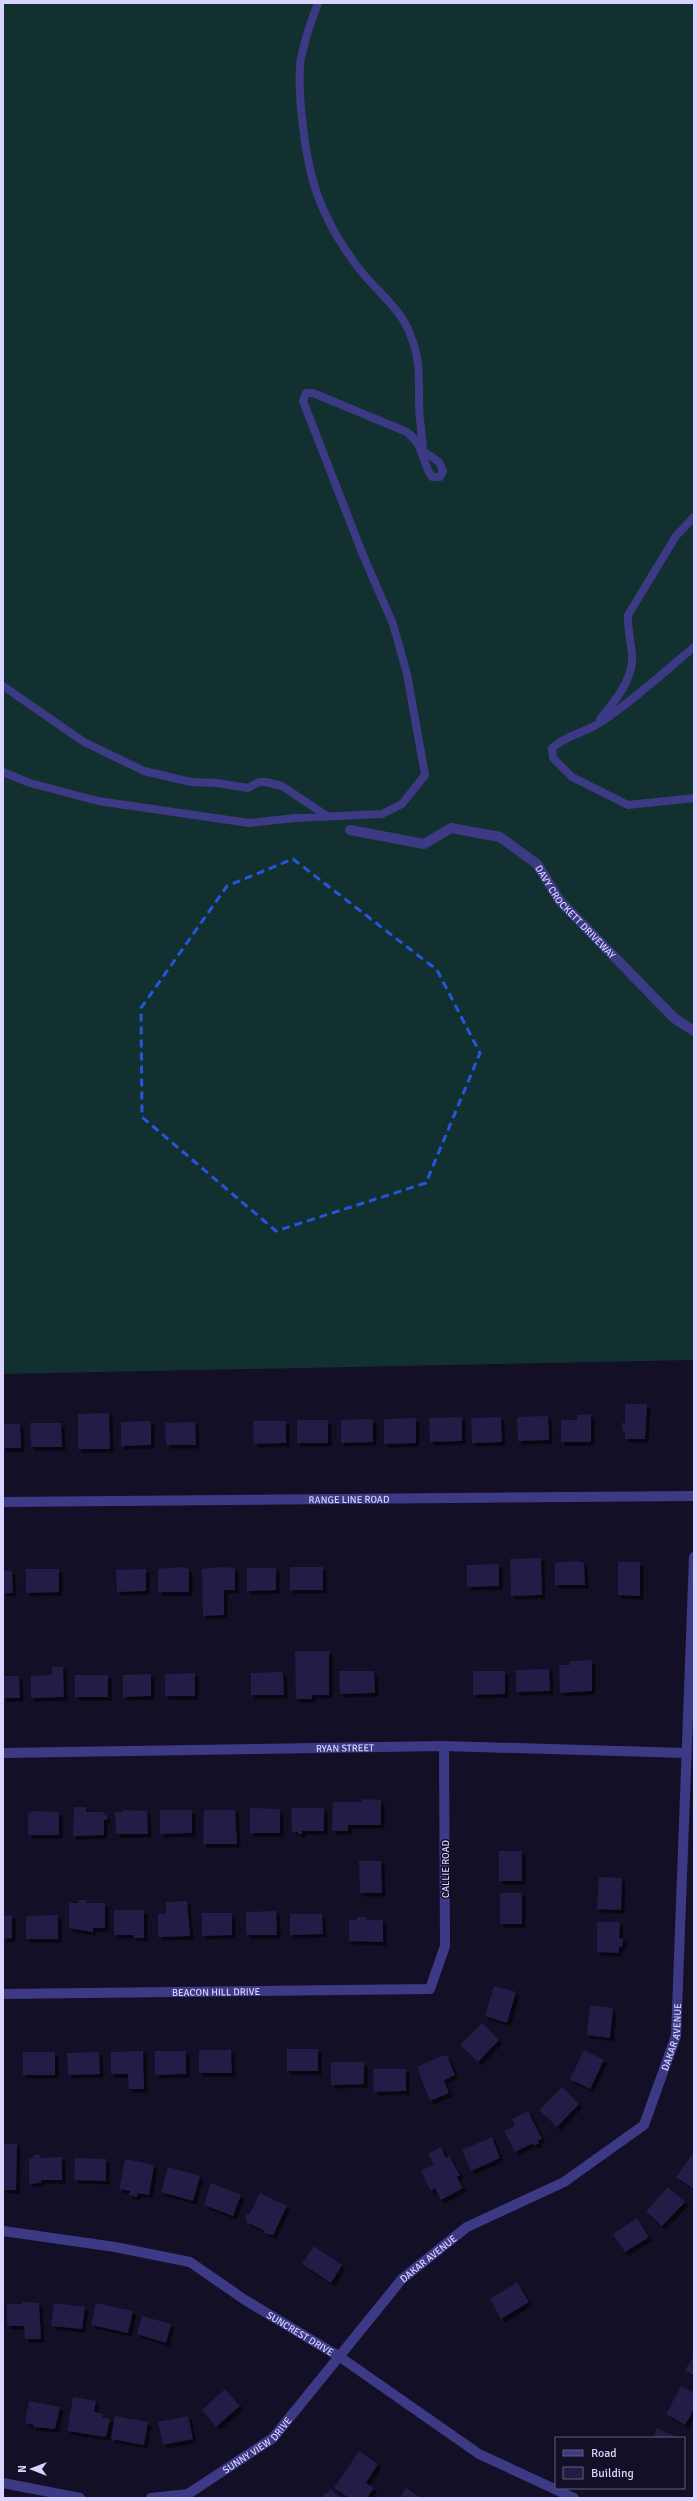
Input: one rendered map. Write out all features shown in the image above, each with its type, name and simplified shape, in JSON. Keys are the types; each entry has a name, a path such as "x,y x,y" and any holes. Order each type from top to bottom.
{"street":[{"name":"DAVY CROCKETT DRIVEWAY","path":"350,830 424,844 451,828 500,837 537,864 560,902 674,1018 694,1031"},
{"name":"RANGE LINE ROAD","path":"3,1502 694,1496"},
{"name":"DAKAR AVENUE","path":"340,2357 402,2279 467,2227 564,2182 644,2125 676,2036 694,1557"},
{"name":"RYAN STREET","path":"3,1753 444,1746 686,1753"},
{"name":"CALLIE ROAD","path":"430,1989 445,1946 444,1746"},
{"name":"BEACON HILL DRIVE","path":"3,1994 430,1989"},
{"name":"SUNCREST DRIVE","path":"3,2231 115,2247 190,2262 245,2300 340,2357 479,2454 574,2498"},
{"name":"SUNNY VIEW DRIVE","path":"151,2498 188,2494 273,2438 340,2357"},
{"path":"3,2483 80,2498"}],"lane":[{"path":"3,772 30,783 98,801 249,822 327,816 382,814 402,804 425,775 407,674 393,624 363,555 303,401 306,393 329,398 407,432 417,440 427,470 432,477 440,477 443,471 439,462 423,451 419,400 421,375 416,351 408,329 399,313 357,266 331,226 317,198 310,178 300,94 301,59 318,3"},
{"path":"593,727 614,703 627,678 632,662 627,630 628,615 676,536 694,518"},
{"path":"694,647 633,700 593,727 565,737 552,748 553,758 572,777 628,805 694,798"},
{"path":"3,686 84,742 144,771 191,782 217,783 248,788 259,782 266,782 282,786 327,816"}],"highlighted area":[{"path":"293,859 437,970 480,1053 426,1183 276,1231 142,1117 141,1008 227,886"}],"green space":[{"path":"3,3 694,3 694,1360 3,1374"}],"building":[{"path":"625,1404 647,1404 645,1439 625,1439 625,1431 622,1431 622,1423 625,1423"},
{"path":"109,1413 110,1449 78,1449 78,1414"},
{"path":"591,1414 591,1442 561,1442 561,1420 577,1420 577,1415"},
{"path":"548,1416 549,1440 518,1441 517,1417"},
{"path":"462,1417 462,1441 430,1442 429,1418"},
{"path":"501,1417 502,1442 472,1443 471,1418"},
{"path":"416,1418 416,1443 384,1444 384,1419"},
{"path":"373,1419 373,1442 341,1443 341,1420"},
{"path":"297,1420 328,1420 328,1443 297,1443"},
{"path":"151,1421 151,1445 121,1446 121,1422"},
{"path":"253,1421 286,1421 286,1443 254,1444"},
{"path":"195,1422 196,1445 166,1445 165,1423"},
{"path":"30,1423 61,1423 62,1447 31,1447"},
{"path":"3,1424 20,1424 21,1448 3,1448"},
{"path":"541,1558 542,1595 511,1596 510,1559"},
{"path":"576,1561 584,1563 585,1585 555,1585 555,1563"},
{"path":"618,1562 640,1562 640,1596 618,1595"},
{"path":"499,1564 499,1586 467,1587 467,1565"},
{"path":"180,1567 189,1569 189,1592 158,1592 158,1569"},
{"path":"221,1567 235,1568 235,1590 224,1590 224,1615 203,1616 202,1569"},
{"path":"290,1567 323,1567 323,1590 290,1590"},
{"path":"247,1568 276,1568 276,1590 247,1591"},
{"path":"26,1569 59,1569 59,1592 26,1593"},
{"path":"146,1569 146,1591 117,1592 116,1570"},
{"path":"3,1571 12,1571 13,1593 3,1593"},
{"path":"295,1651 329,1651 329,1695 312,1695 312,1699 296,1699"},
{"path":"592,1660 592,1691 560,1693 559,1665 570,1665 570,1661"},
{"path":"52,1667 63,1667 64,1697 31,1698 31,1676 52,1675"},
{"path":"549,1669 550,1691 516,1692 516,1670"},
{"path":"339,1671 374,1671 375,1693 340,1694"},
{"path":"473,1671 505,1671 505,1694 473,1695"},
{"path":"283,1672 284,1695 251,1695 251,1673"},
{"path":"195,1673 195,1696 165,1696 165,1674"},
{"path":"151,1674 151,1696 123,1697 123,1675"},
{"path":"75,1675 108,1675 108,1697 75,1697"},
{"path":"3,1676 19,1676 20,1698 3,1698"},
{"path":"362,1799 381,1800 381,1825 348,1825 348,1831 332,1831 333,1802 362,1802"},
{"path":"74,1807 86,1807 86,1812 104,1812 104,1815 107,1815 107,1820 104,1820 104,1835 73,1836"},
{"path":"250,1808 280,1809 280,1833 250,1833"},
{"path":"291,1808 324,1808 324,1831 302,1831 302,1834 292,1832"},
{"path":"123,1810 147,1811 148,1834 116,1834 115,1812 123,1812"},
{"path":"160,1810 192,1810 192,1833 160,1834"},
{"path":"204,1810 235,1810 237,1844 203,1844"},
{"path":"35,1811 59,1812 59,1835 28,1835 28,1813"},
{"path":"499,1851 522,1851 522,1881 499,1881"},
{"path":"359,1861 381,1861 382,1893 360,1893"},
{"path":"599,1877 622,1878 621,1910 597,1909"},
{"path":"500,1893 522,1893 522,1924 500,1924"},
{"path":"78,1900 86,1900 86,1903 105,1903 105,1928 93,1928 93,1932 69,1928 69,1903 78,1903"},
{"path":"187,1901 190,1936 158,1937 158,1914 166,1914 166,1902"},
{"path":"114,1910 144,1910 144,1938 134,1938 133,1935 114,1935"},
{"path":"276,1911 277,1935 246,1935 246,1912"},
{"path":"202,1913 232,1913 232,1935 202,1936"},
{"path":"290,1914 322,1914 323,1934 290,1935"},
{"path":"12,1915 12,1938 3,1939 3,1916"},
{"path":"58,1915 58,1939 26,1939 26,1916"},
{"path":"357,1917 366,1917 366,1920 383,1920 383,1942 349,1941 349,1920 357,1920"},
{"path":"597,1922 620,1922 619,1938 623,1939 622,1947 619,1947 619,1953 597,1952"},
{"path":"494,1986 516,1992 507,2023 485,2016"},
{"path":"590,2005 613,2008 610,2038 587,2035"},
{"path":"482,2023 499,2040 478,2062 460,2045"},
{"path":"287,2049 318,2049 318,2071 287,2071"},
{"path":"199,2050 231,2050 232,2073 199,2073"},
{"path":"584,2050 604,2060 590,2089 570,2079"},
{"path":"143,2051 144,2089 129,2089 128,2074 111,2074 111,2052"},
{"path":"155,2051 186,2051 186,2074 155,2075"},
{"path":"23,2052 55,2052 55,2075 23,2075"},
{"path":"99,2052 100,2074 68,2075 67,2053"},
{"path":"447,2055 455,2075 444,2080 449,2093 430,2101 417,2067"},
{"path":"331,2062 364,2062 364,2084 331,2085"},
{"path":"373,2069 406,2069 406,2091 374,2092"},
{"path":"562,2087 579,2104 557,2127 539,2110"},
{"path":"528,2111 542,2139 538,2140 539,2143 534,2146 533,2143 515,2152 504,2131 515,2126 512,2119"},
{"path":"492,2137 500,2158 471,2171 462,2150"},
{"path":"3,2144 17,2144 16,2190 3,2190"},
{"path":"441,2147 446,2158 449,2156 460,2175 457,2177 463,2188 441,2200 435,2188 431,2191 421,2171 434,2164 428,2154"},
{"path":"694,2152 694,2189 676,2177"},
{"path":"34,2155 40,2155 40,2158 62,2157 62,2180 41,2180 41,2183 29,2184 29,2158 34,2158"},
{"path":"75,2158 106,2159 106,2181 74,2180"},
{"path":"125,2159 154,2165 149,2195 138,2193 137,2197 129,2195 130,2191 119,2189"},
{"path":"168,2167 200,2176 193,2201 161,2192"},
{"path":"211,2183 241,2195 233,2216 204,2205"},
{"path":"668,2187 685,2202 662,2226 646,2211"},
{"path":"260,2193 287,2206 273,2235 264,2233 265,2231 246,2222 247,2219 245,2218 247,2213 249,2215"},
{"path":"637,2218 649,2237 625,2252 613,2234"},
{"path":"314,2246 342,2265 331,2283 302,2264"},
{"path":"517,2282 529,2302 501,2319 490,2299"},
{"path":"22,2302 39,2303 41,2339 25,2339 24,2326 7,2326 7,2304 22,2304"},
{"path":"54,2303 85,2307 82,2329 51,2326"},
{"path":"96,2303 133,2311 128,2333 91,2325"},
{"path":"142,2316 171,2324 166,2343 137,2334"},
{"path":"693,2358 694,2359 694,2376 685,2370"},
{"path":"681,2386 694,2393 694,2409 685,2425 666,2414"},
{"path":"225,2389 240,2406 216,2427 202,2410"},
{"path":"73,2397 96,2401 94,2412 103,2414 102,2417 110,2419 106,2437 67,2431"},
{"path":"29,2401 60,2407 55,2429 33,2427 34,2425 25,2423"},
{"path":"115,2416 148,2422 144,2445 111,2439"},
{"path":"188,2416 193,2439 163,2445 158,2422"},
{"path":"657,2428 676,2437 653,2437"},
{"path":"359,2451 378,2464 366,2483 374,2488 367,2498 349,2498 334,2488"},
{"path":"406,2488 421,2498 400,2498"},
{"path":"331,2489 340,2498 320,2498 324,2495"}]}
